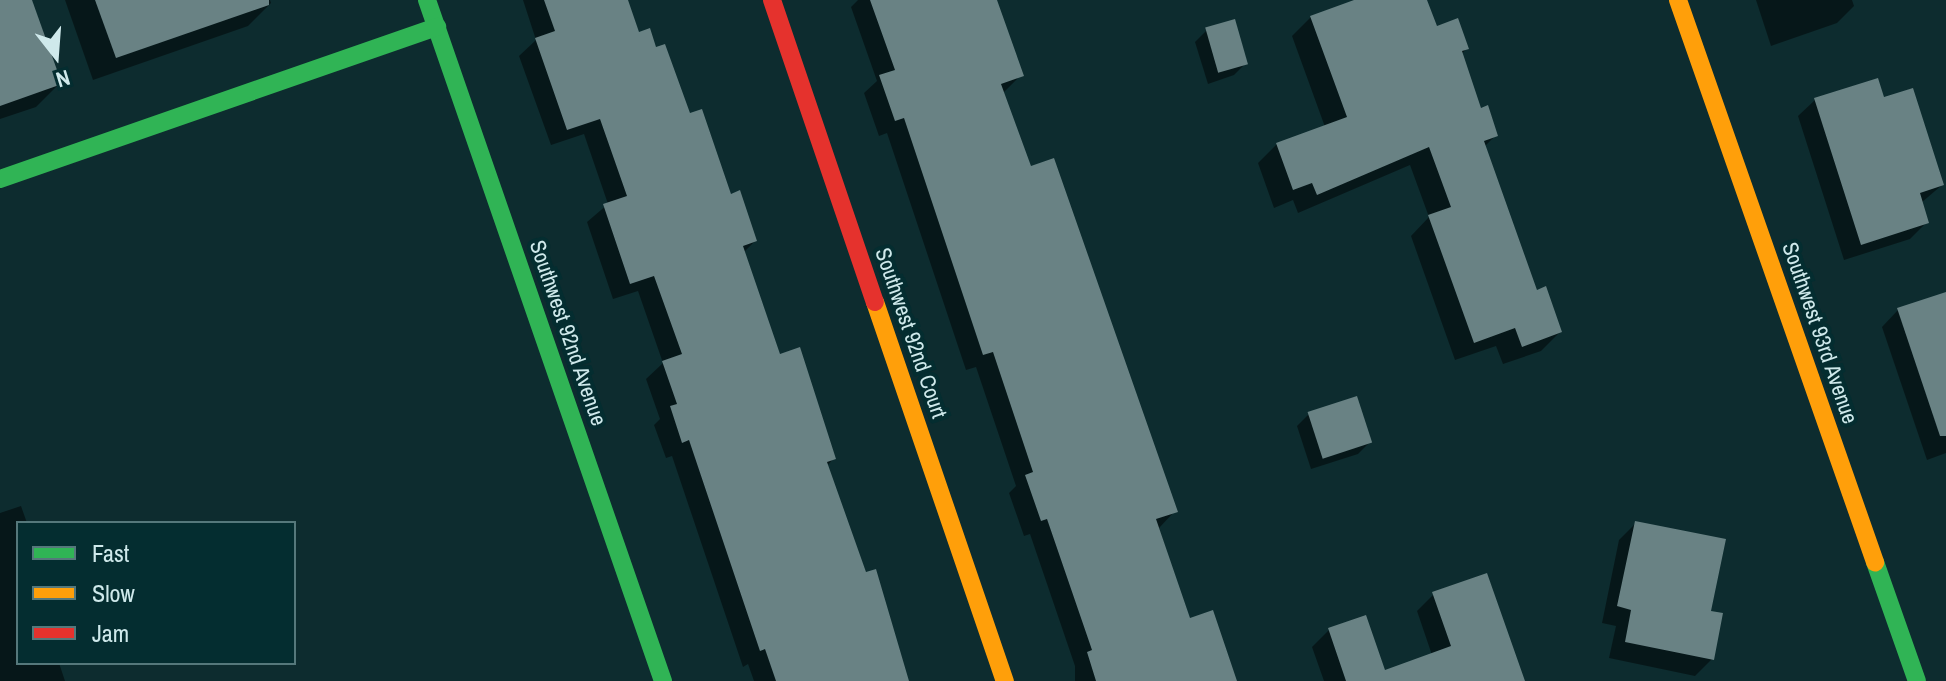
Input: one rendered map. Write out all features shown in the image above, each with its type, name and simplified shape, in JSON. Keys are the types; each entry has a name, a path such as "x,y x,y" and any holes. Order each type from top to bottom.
{"street":[{"name":"Southwest 92nd Avenue","path":"427,0 663,681"},
{"name":"Southwest 92nd Court","path":"772,0 1005,681"},
{"name":"Southwest 93rd Avenue","path":"1678,0 1917,681"},
{"path":"0,179 437,27"}],"building":[{"path":"0,0 32,0 62,84 0,106"},
{"path":"95,0 269,0 269,5 116,58"},
{"path":"544,0 628,0 639,32 650,28 656,47 665,44 690,113 702,109 731,194 740,190 757,241 743,246 780,354 800,347 836,459 827,462 866,572 876,569 909,681 776,681 765,649 760,651 689,440 682,443 670,406 677,404 662,361 682,354 654,276 630,284 603,204 627,196 600,119 567,130 535,38 555,31"},
{"path":"870,0 997,0 1024,76 1001,84 1031,166 1054,158 1178,512 1156,519 1190,618 1213,610 1237,681 1096,681 1087,652 1092,650 1047,519 1041,521 1025,475 1033,472 993,352 983,355 904,118 895,121 879,75 895,70"},
{"path":"1354,0 1427,0 1437,26 1458,18 1469,49 1462,51 1481,108 1488,105 1498,136 1484,141 1537,290 1546,286 1562,332 1522,347 1515,328 1474,343 1428,215 1451,207 1429,147 1317,195 1312,183 1293,190 1276,143 1347,117 1310,16"},
{"path":"1235,19 1248,64 1218,73 1205,28"},
{"path":"1878,78 1884,97 1913,88 1944,185 1920,193 1929,223 1861,245 1814,98"},
{"path":"1946,292 1946,436 1940,436 1897,308"},
{"path":"1357,396 1372,443 1323,459 1308,412"},
{"path":"1635,521 1726,539 1711,611 1723,613 1714,660 1625,642 1631,610 1617,606"},
{"path":"1487,573 1525,681 1346,681 1328,628 1366,615 1385,670 1451,646 1432,592"}],"traffic: fast":[{"path":"427,0 663,681"},
{"path":"0,179 437,27"},
{"path":"1875,562 1917,681"}],"traffic: slow":[{"path":"1678,0 1875,562"},
{"path":"875,302 1005,681"}],"traffic: jam":[{"path":"772,0 875,302"}]}
